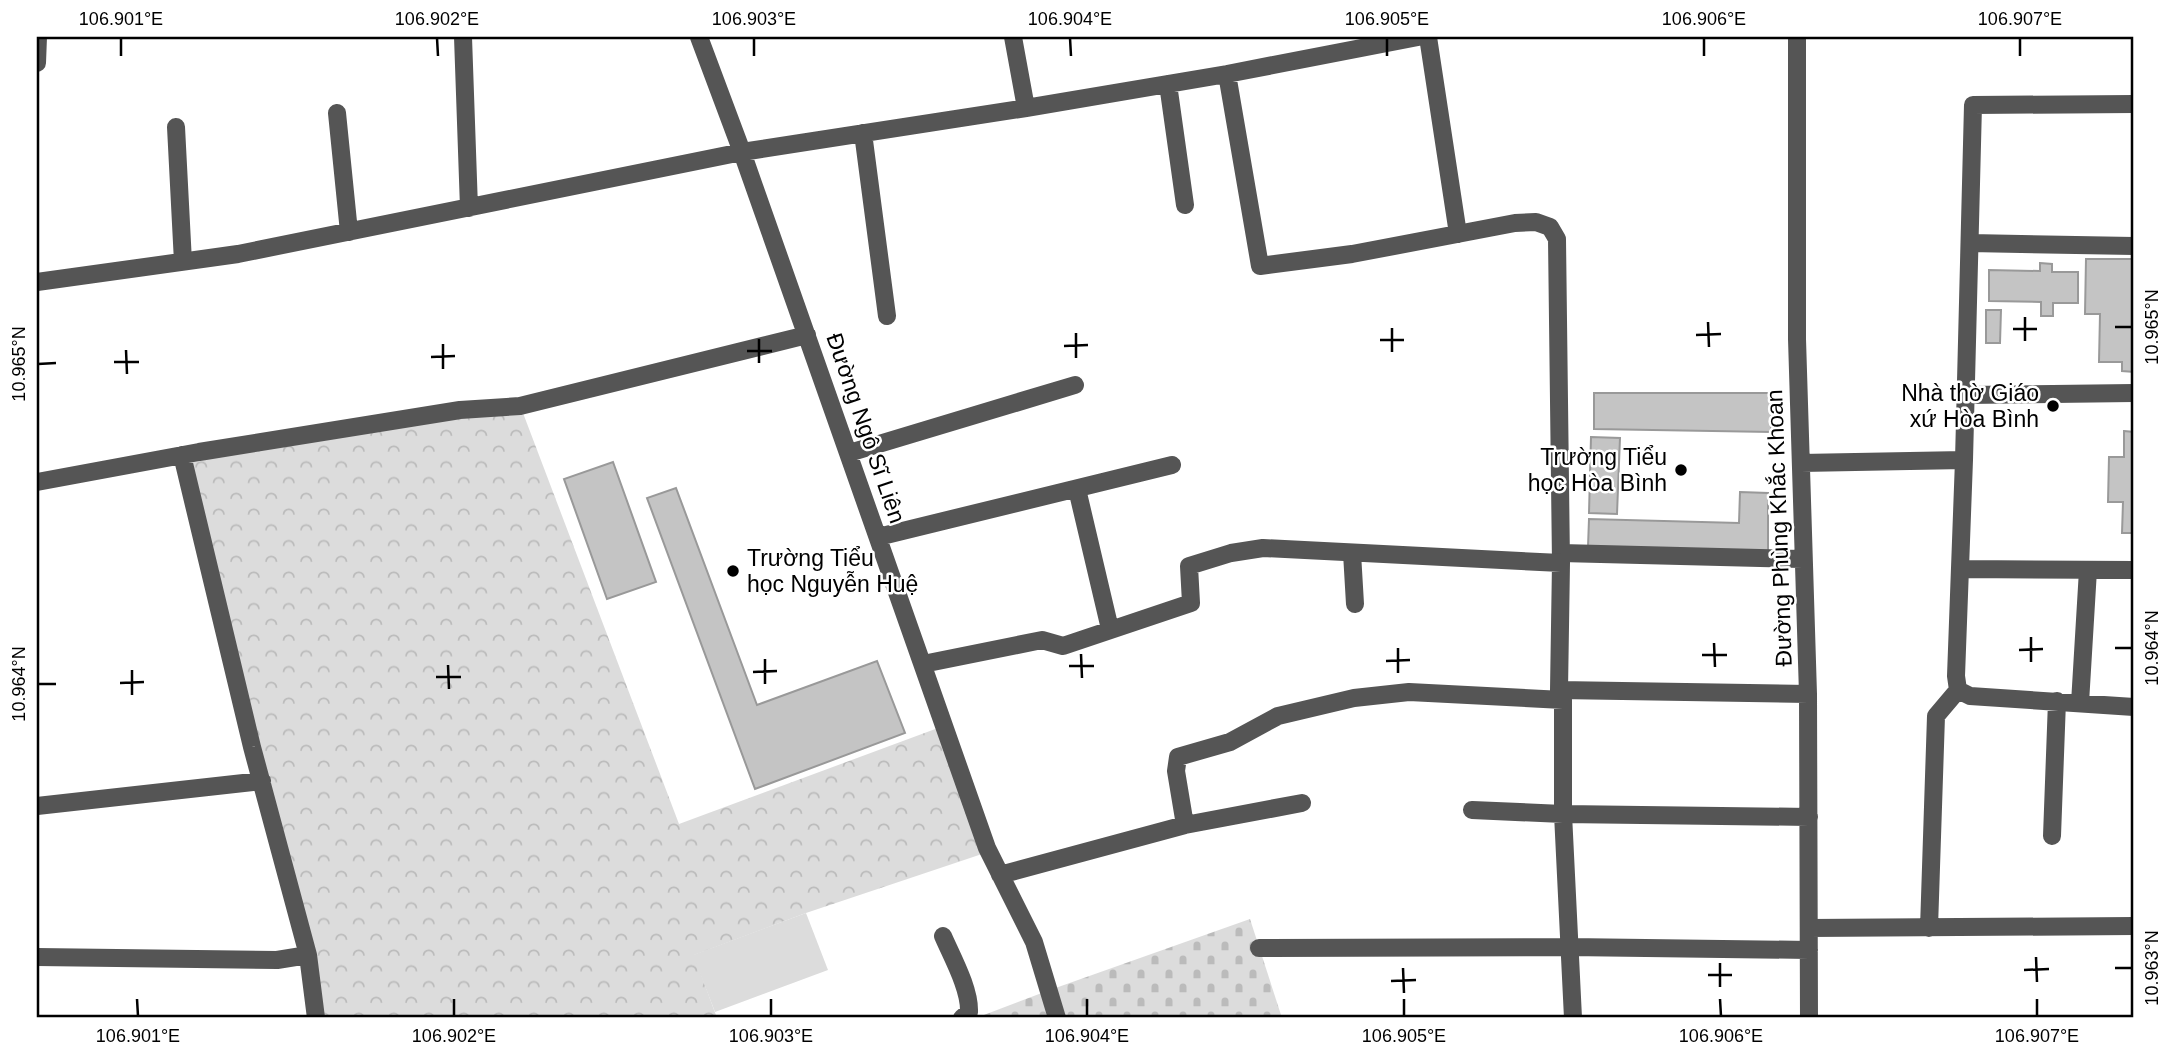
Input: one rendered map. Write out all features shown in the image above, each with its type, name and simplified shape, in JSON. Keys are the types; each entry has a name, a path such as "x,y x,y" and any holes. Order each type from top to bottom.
{"street":[{"path":"37,63 38,37"},
{"path":"463,37 469,208"},
{"name":"Đường Ngô Sĩ Liên","path":"699,37 743,152 987,848 1034,942 1057,1018"},
{"path":"1013,37 1026,108"},
{"path":"37,282 238,254 743,152 1227,75 1373,40 1418,37"},
{"path":"1428,37 1458,234"},
{"name":"Đường Phùng Khắc Khoan","path":"1797,37 1797,339 1808,694 1809,1018"},
{"path":"1227,75 1260,267 1352,254 1515,223 1536,222 1550,227 1557,239 1563,814 1573,1018"},
{"path":"1168,85 1185,205"},
{"path":"1929,928 1936,716 1958,690 1956,676 1973,105 2134,104"},
{"path":"337,113 349,232"},
{"path":"176,127 183,262"},
{"path":"863,133 887,316"},
{"path":"1970,243 2134,246"},
{"path":"37,482 182,455 460,410 520,406 807,335"},
{"path":"849,453 1076,385"},
{"path":"1965,396 2134,393"},
{"path":"182,455 261,781 308,955 316,1018"},
{"path":"1801,463 1964,460"},
{"path":"878,537 1172,465"},
{"path":"1077,489 1110,629"},
{"path":"923,664 1042,640 1063,646 1191,603 1189,566 1231,553 1263,548 1561,558 1803,559"},
{"path":"1352,552 1355,604"},
{"path":"1960,569 2134,570"},
{"path":"2080,703 2088,569"},
{"path":"1958,690 1969,696 2134,706"},
{"path":"1185,825 1176,771 1178,757 1230,742 1279,716 1354,698 1409,692 1561,695 1808,694"},
{"path":"2052,836 2057,701"},
{"path":"37,806 261,781"},
{"path":"1000,875 1185,825 1302,803"},
{"path":"1472,810 1563,814 1809,817"},
{"path":"1809,928 2134,926"},
{"path":"943,936 970,1008 962,1018"},
{"path":"1259,948 1569,947 1809,950"},
{"path":"37,957 277,960 308,955"}],"green space":[{"path":"523,413 679,824 938,728 982,854 806,913 694,955 717,1018 321,1018 188,460 462,417"},
{"path":"806,913 828,970 715,1012 693,955"},
{"path":"1250,919 1282,1018 976,1018 1047,991"}],"building":[{"path":"2086,259 2134,259 2134,372 2122,371 2122,362 2099,362 2100,314 2085,314"},
{"path":"2040,263 2052,264 2052,272 2078,272 2078,303 2053,303 2053,316 2041,316 2041,302 1989,301 1989,270 2040,271"},
{"path":"1986,310 2001,310 2000,343 1986,343"},
{"path":"1594,393 1771,393 1771,432 1594,429"},
{"path":"2124,431 2134,432 2134,533 2122,533 2123,502 2108,502 2109,457 2124,457"},
{"path":"1591,437 1620,438 1617,514 1589,513"},
{"path":"613,462 656,582 607,599 564,479"},
{"path":"676,488 757,705 877,661 905,733 755,789 647,498"},
{"path":"1740,492 1768,493 1768,551 1588,547 1589,519 1739,523"}],"place":[{"name":"Nhà thờ Giáo xứ Hòa Bình","path":"2053,406"},
{"name":"Trường Tiểu học Hòa Bình","path":"1681,470"},
{"name":"Trường Tiểu học Nguyễn Huệ","path":"733,571"}]}
